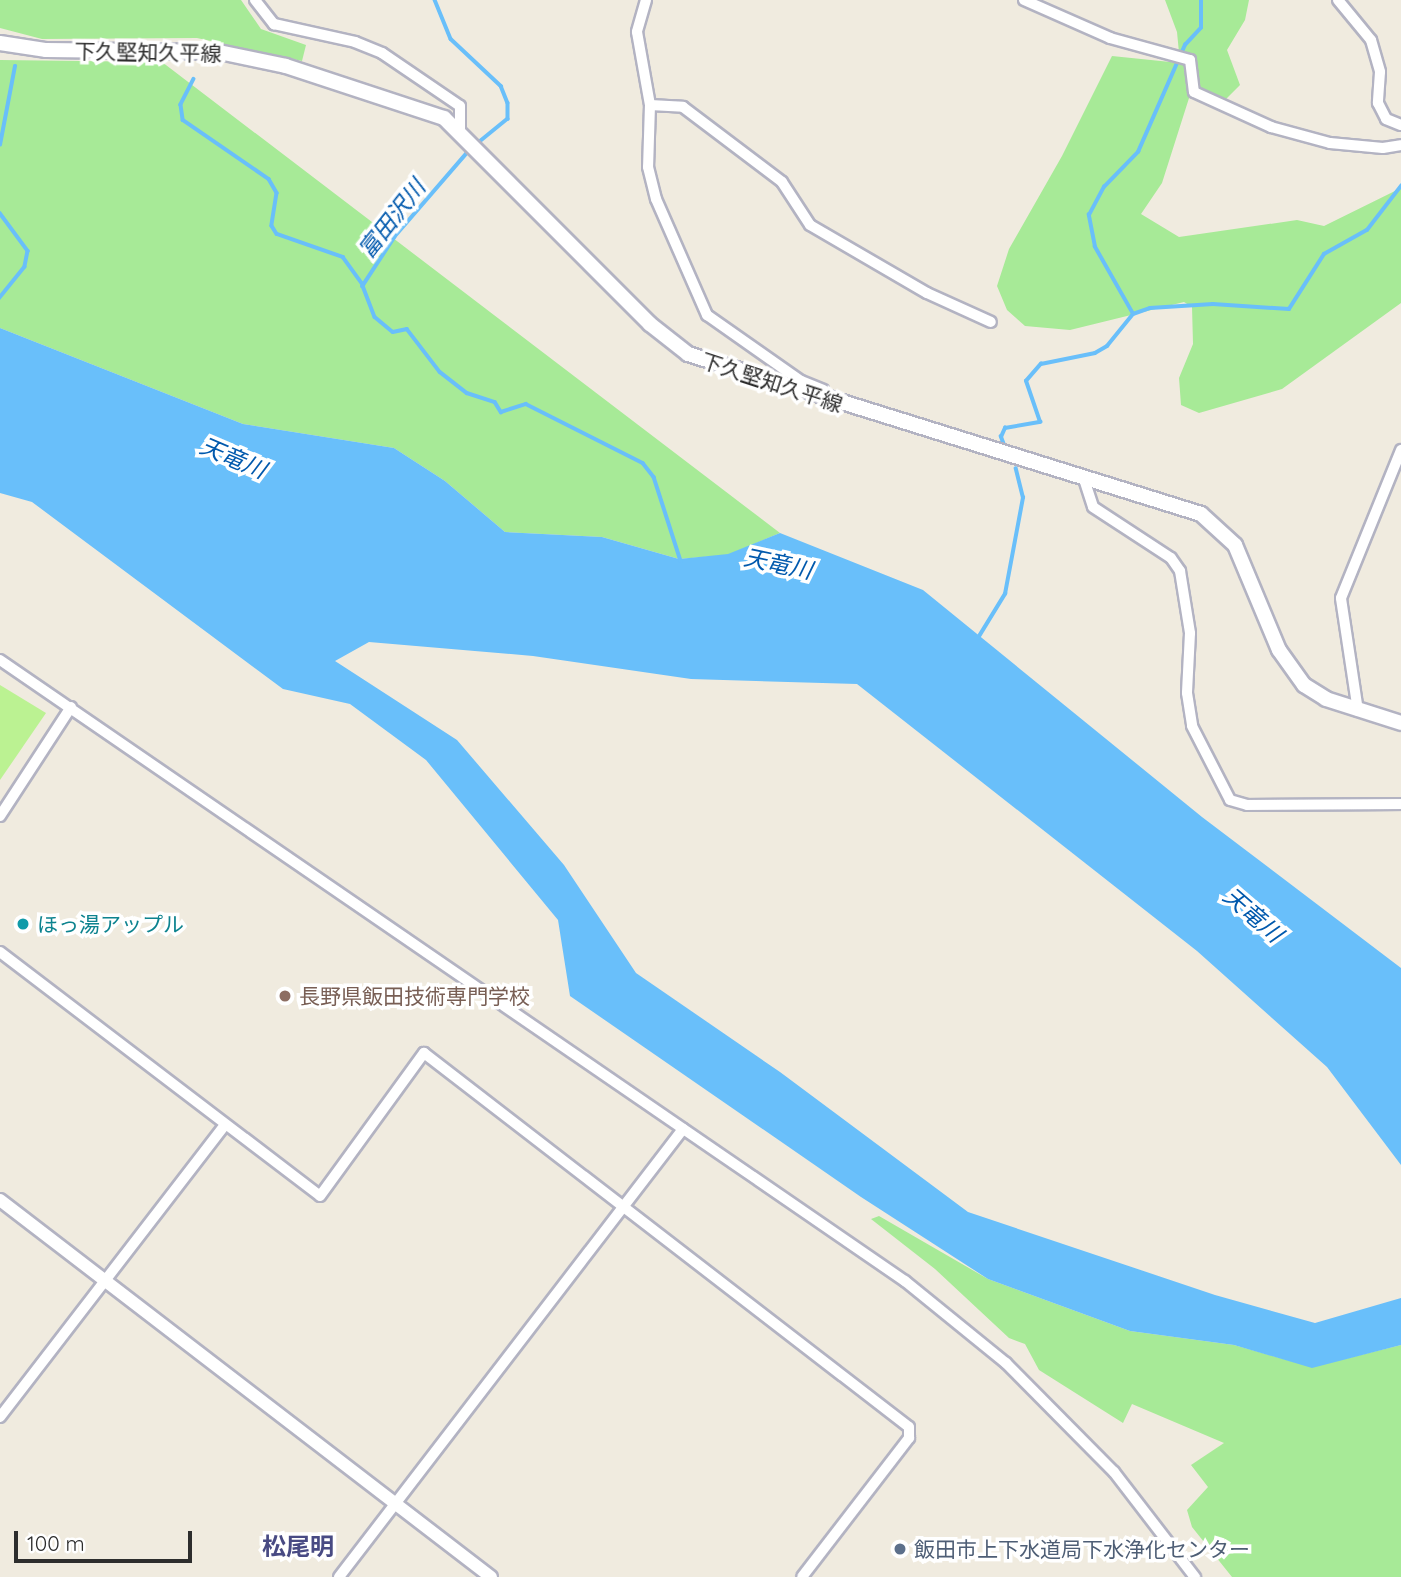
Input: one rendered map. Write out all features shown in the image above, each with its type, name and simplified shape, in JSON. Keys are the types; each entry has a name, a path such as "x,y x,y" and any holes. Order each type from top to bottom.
{"main road":[{"name":"下久堅知久平線","path":"0,43 46,50 216,52 264,60 421,108 464,133 676,346 712,365 1023,456 1084,479 1180,504 1220,529 1247,566 1269,630 1290,668 1326,699 1401,723"}],"street":[{"path":"255,0 274,24 355,41 382,53 460,106 464,133"},
{"path":"646,0 637,32 650,105 648,167 656,199 707,315 801,381 831,393 842,405"},
{"path":"1024,0 1110,38 1188,59 1193,67 1190,84 1194,92 1230,111 1309,139 1382,148 1401,145"},
{"path":"1338,0 1370,40 1380,72 1378,103 1386,119 1401,125"},
{"path":"650,105 683,107 782,181 810,225 927,293 991,322"},
{"path":"1358,711 1341,598 1401,450"},
{"path":"1084,479 1093,507 1171,558 1180,571 1190,633 1187,693 1192,726 1212,771 1230,800 1247,805 1401,804"},
{"path":"0,660 905,1281 1006,1363 1114,1472 1195,1577"},
{"path":"0,816 71,707"},
{"path":"0,952 320,1196 424,1053 909,1427 909,1438 802,1577"},
{"path":"0,1417 225,1125"},
{"path":"339,1577 683,1129"},
{"path":"0,1200 491,1577"}],"green space":[{"path":"0,0 241,0 261,29 306,45 302,61 197,38 42,39 0,28"},
{"path":"1165,0 1249,0 1245,20 1227,50 1240,85 1226,99 1190,95 1162,183 1141,214 1179,237 1297,220 1324,226 1401,188 1401,303 1282,389 1199,413 1181,405 1179,378 1193,344 1192,307 1184,302 1070,330 1025,326 1007,310 997,286 1009,249 1062,156 1112,56 1180,63 1177,32"},
{"path":"0,60 162,62 780,533 728,555 679,559 602,537 505,532 445,481 394,448 243,424 0,328"},
{"path":"0,685 46,713 0,780"},
{"path":"879,1216 988,1279 1130,1331 1234,1345 1312,1367 1401,1345 1401,1577 1232,1577 1192,1527 1187,1510 1208,1487 1191,1465 1224,1443 1132,1404 1123,1423 1039,1370 1025,1344 1009,1338 935,1269 871,1219"}],"water":[{"name":"天竜川","path":"0,328 243,424 394,448 445,481 505,532 602,537 679,559 728,554 780,533 923,590 1202,817 1401,968 1401,1165 1327,1067 1197,951 857,684 691,679 533,656 369,642 335,661 457,740 564,865 636,973 780,1072 968,1212 1215,1295 1315,1323 1401,1298 1401,1345 1312,1368 1234,1345 1130,1331 988,1279 861,1197 570,996 558,920 426,760 350,704 283,689 32,502 0,493"}],"waterway":[{"name":"富田沢川","path":"435,0 451,39 501,86 508,103 508,119 476,145"},
{"path":"1133,314 1095,247 1089,215 1104,187 1138,152 1185,45 1201,28 1201,0"},
{"path":"0,145 15,66"},
{"path":"194,79 181,105 183,120 269,179 277,193 272,226 277,234 343,257 363,285"},
{"name":"富田沢川","path":"470,150 395,237 363,286 375,317 393,332 407,329 440,372 467,393 495,402 501,412 526,404 643,463 654,477 681,561"},
{"path":"1004,445 1001,437 1005,428 1040,422 1026,381 1041,364 1095,353 1107,346 1133,314 1150,308 1213,304 1289,309 1324,254 1367,230 1401,186"},
{"path":"0,213 28,251 25,267 0,298"},
{"path":"978,638 1005,594 1023,498 1016,469"}],"place":[{"name":"ほっ湯アップル","path":"23,924"},
{"name":"長野県飯田技術専門学校","path":"285,996"},
{"name":"飯田市上下水道局下水浄化センター","path":"900,1549"}],"district":[{"name":"松尾明","path":"298,1547"}]}
